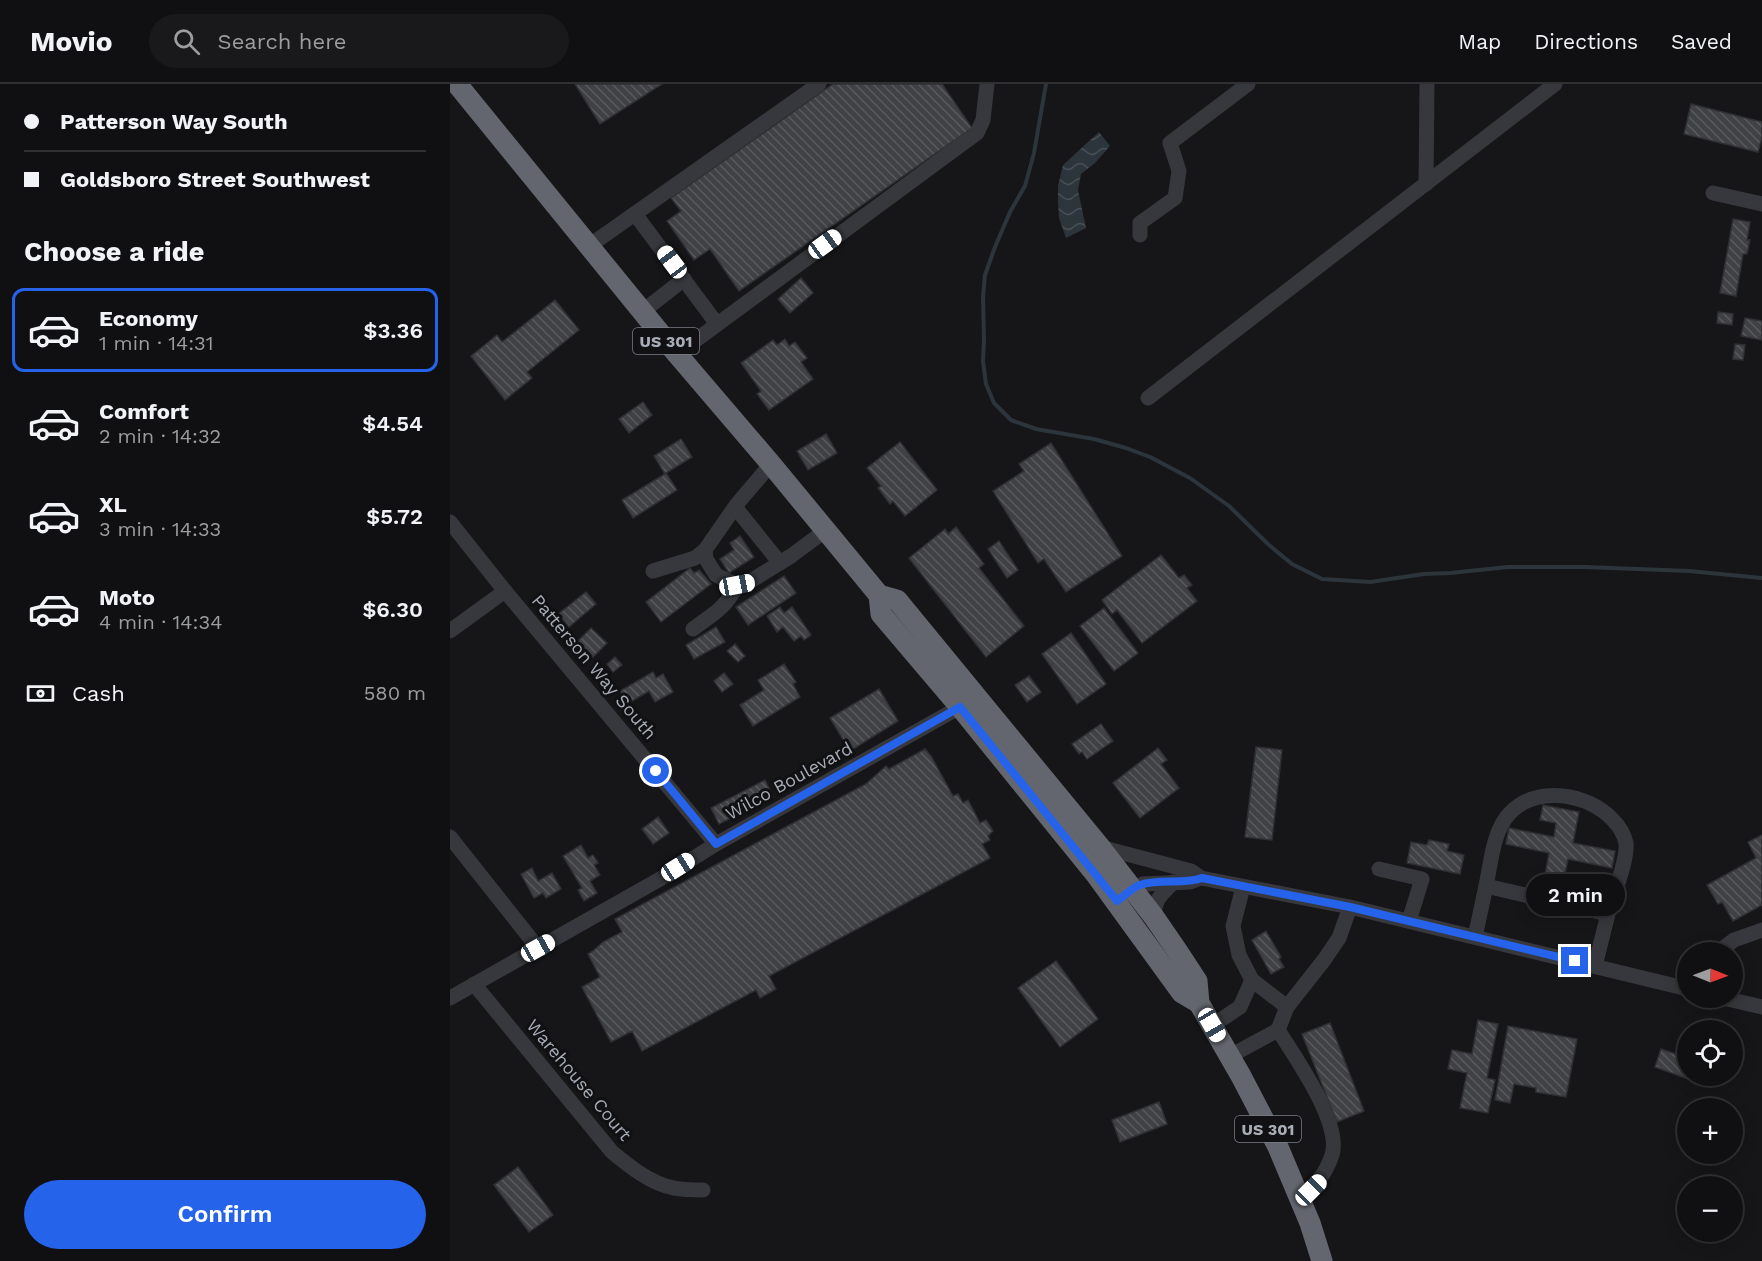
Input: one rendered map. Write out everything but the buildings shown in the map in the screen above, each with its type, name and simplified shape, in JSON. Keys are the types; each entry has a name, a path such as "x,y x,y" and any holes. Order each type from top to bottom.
{"highway":[{"name":"US 301","path":"457,84 642,312 879,595 881,614 1125,895 1154,917 1197,981 1199,1003 1278,1147 1322,1261"},
{"name":"US 301","path":"879,595 897,600 1100,847 1182,993 1199,1003"}],"street":[{"path":"589,246 819,84"},
{"path":"677,354 977,133 983,120 987,84"},
{"path":"1140,235 1140,223 1175,198 1179,171 1170,143 1248,84"},
{"path":"1426,184 1427,84"},
{"path":"1148,398 1555,84"},
{"path":"1713,193 1762,204"},
{"path":"635,214 717,324"},
{"path":"642,312 684,279"},
{"path":"653,571 695,558 705,550 735,507 771,464"},
{"path":"735,507 780,563"},
{"name":"Patterson Way South","path":"450,522 716,844"},
{"path":"705,550 706,559 716,575 737,585 749,582 780,563 826,530"},
{"path":"693,629 722,608 731,598 737,585"},
{"path":"450,631 505,591"},
{"name":"Wilco Boulevard","path":"450,998 660,879 716,844 960,707"},
{"path":"1475,937 1497,838 1509,813 1534,797 1548,795 1586,801 1607,813 1620,827 1626,842 1625,856 1595,966"},
{"path":"450,837 538,948"},
{"path":"1100,847 1191,871 1202,878 1350,907 1677,986"},
{"path":"1379,869 1422,879 1409,921"},
{"path":"1125,895 1143,884 1190,882 1202,878"},
{"path":"1154,917 1154,908 1159,897 1173,882"},
{"path":"1486,886 1608,914"},
{"path":"1243,887 1233,926 1239,955 1252,980 1287,1007"},
{"path":"1230,1056 1278,1030 1287,1007 1339,938 1350,907"},
{"path":"1731,942 1762,930"},
{"path":"1212,1025 1240,1007 1252,980"},
{"name":"Warehouse Court","path":"474,984 612,1152 639,1172 669,1187 703,1190"},
{"path":"1743,1003 1762,1007"},
{"path":"1278,1030 1314,1089 1333,1134 1333,1153 1321,1180 1300,1200"}],"water":[{"path":"1099,132 1110,146 1095,163 1081,174 1078,190 1086,228 1066,238 1059,218 1058,202 1058,186 1063,165"}],"waterway":[{"path":"1046,84 1034,153 1025,186 1010,212 985,275 983,361 986,384 994,403 1011,420 1036,429 1094,439 1150,457 1190,478 1229,506 1292,564 1322,579 1370,582 1424,574 1508,567 1689,571 1762,578"}],"route":[{"path":"656,771 716,844 960,707 1117,901 1139,885 1190,882 1202,878 1350,907 1575,961"}]}
